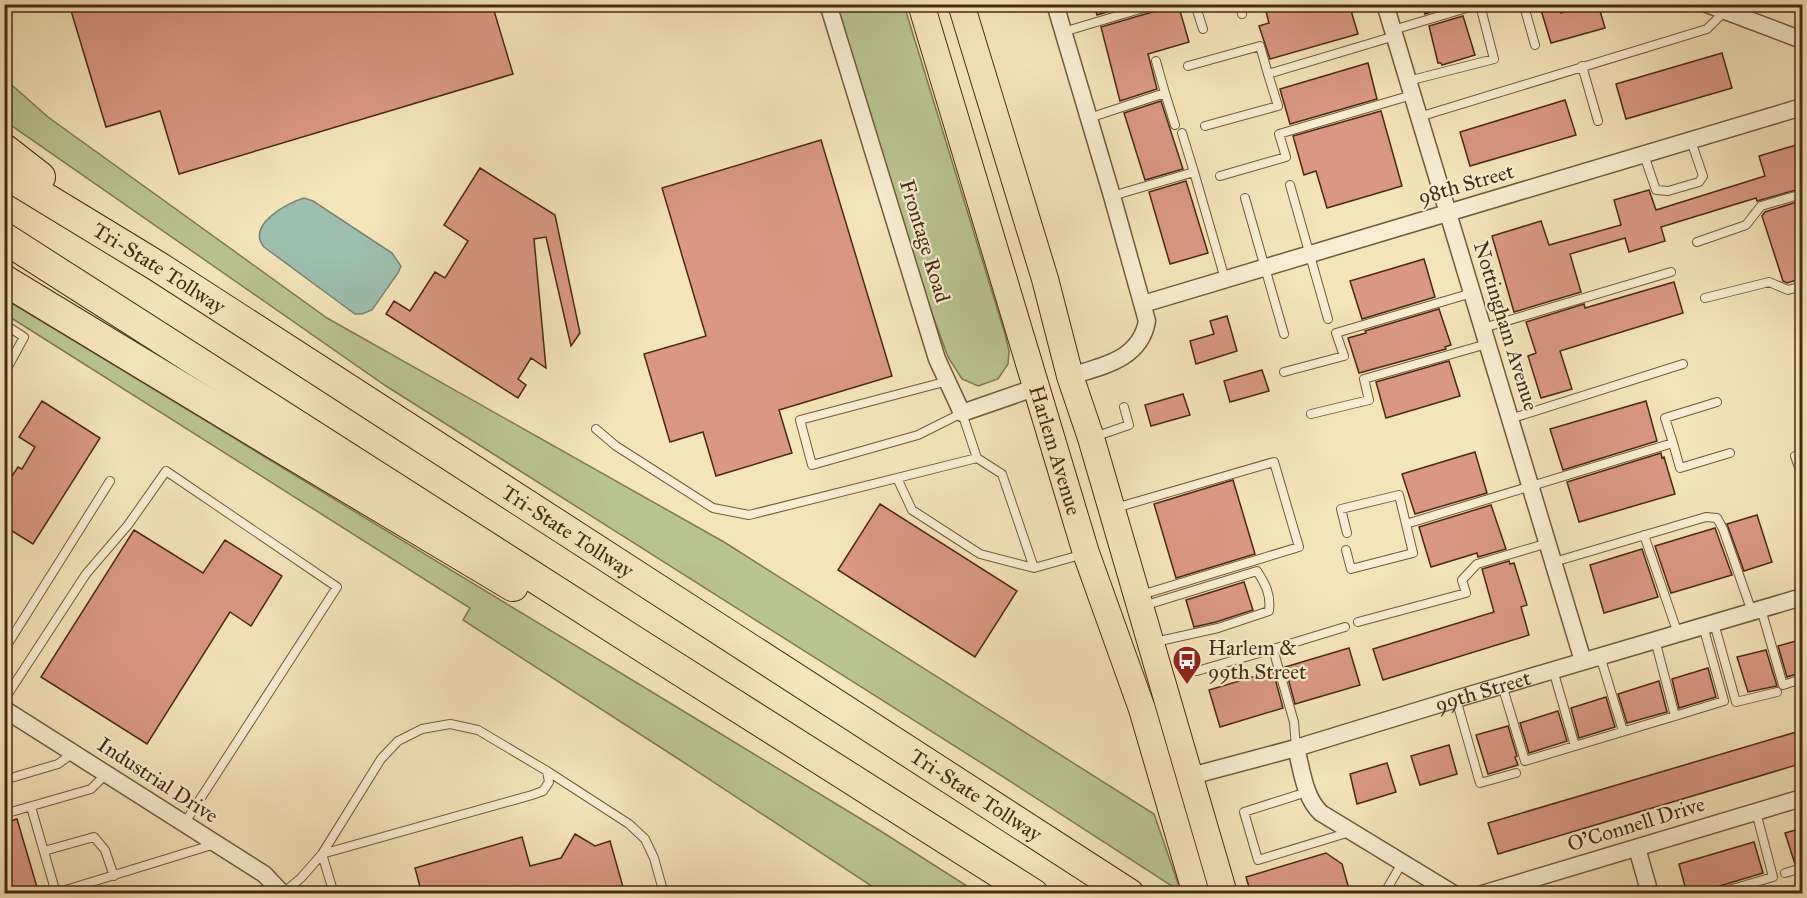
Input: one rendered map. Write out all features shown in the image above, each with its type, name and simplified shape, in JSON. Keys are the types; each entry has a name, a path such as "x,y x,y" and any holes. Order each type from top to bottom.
{"highway":[{"path":"4,149 157,266"},
{"name":"Tri-State Tollway","path":"4,173 157,266 1124,890"},
{"path":"4,238 1033,894"},
{"path":"4,280 502,581 648,650"}],"main road":[{"name":"Harlem Avenue","path":"921,4 1086,553 1142,709 1196,894"},
{"name":"Harlem Avenue","path":"961,4 1044,279 1070,376 1112,508 1224,894"},
{"name":"99th Street","path":"1165,785 1191,776"}],"street":[{"name":"Frontage Road","path":"828,4 937,358 962,413"},
{"path":"1055,4 1113,196 1147,321 1145,333 1126,355 1116,361 1070,376"},
{"name":"Nottingham Avenue","path":"1385,4 1584,661"},
{"path":"1707,4 1803,40"},
{"name":"98th Street","path":"1143,304 1803,107"},
{"path":"962,413 1037,387"},
{"name":"99th Street","path":"1191,776 1296,748 1803,597"},
{"name":"Industrial Drive","path":"4,709 264,874 283,893"},
{"path":"1296,748 1307,792 1314,807 1454,894"},
{"name":"O'Connell Drive","path":"1482,894 1514,889 1637,848 1803,798"},
{"path":"1637,848 1650,894"}],"lane":[{"path":"1063,32 1157,4"},
{"path":"1195,4 1203,29"},
{"path":"1240,4 1242,14"},
{"path":"1529,4 1524,6 1535,45"},
{"path":"1220,176 1286,157 1279,134 1494,59 1480,5 1268,74"},
{"path":"1419,117 1707,28 1725,11"},
{"path":"1188,66 1260,46 1278,106 1205,126"},
{"path":"1156,61 1175,125"},
{"path":"1582,66 1598,121"},
{"path":"1089,118 1165,93"},
{"path":"1182,133 1225,279"},
{"path":"1644,155 1656,190 1668,191 1699,182 1703,176 1691,141"},
{"path":"1113,196 1194,172"},
{"path":"1290,185 1328,319"},
{"path":"1697,242 1746,225 1761,206 1803,194"},
{"path":"1245,198 1284,334"},
{"path":"1311,414 1370,400 1364,379 1671,272"},
{"path":"1705,298 1769,282 1788,290 1803,286"},
{"path":"1284,372 1344,356 1336,333 1472,293"},
{"path":"4,324 24,337 4,374"},
{"path":"1510,419 1683,364"},
{"path":"948,381 800,420 812,465 918,435 962,413 977,458 1002,474 1034,568"},
{"path":"1718,402 1665,418 1680,468 1730,453"},
{"path":"1091,438 1130,425 1124,407"},
{"path":"596,429 616,446 713,508 749,515 977,458"},
{"path":"1406,524 1673,443"},
{"path":"1803,454 1796,456 1803,476"},
{"path":"1112,508 1274,462 1299,547 1139,601"},
{"path":"4,700 86,574 128,525 166,471 337,586 184,824"},
{"path":"897,478 912,510 980,554 1034,568 1086,553"},
{"path":"4,650 110,482"},
{"path":"1346,550 1351,569 1413,553 1399,495 1341,509 1347,532"},
{"path":"1554,562 1706,516 1717,518 1756,611 1783,685 1803,679"},
{"path":"1644,535 1678,634"},
{"path":"1358,622 1466,593 1462,579 1477,564 1548,543"},
{"path":"1139,601 1257,571 1267,586 1270,599 1269,612 1218,628 1151,643"},
{"path":"1708,625 1736,702 1777,692"},
{"path":"1502,685 1525,761 1724,701 1708,625"},
{"path":"1197,671 1345,627"},
{"path":"1655,640 1675,716"},
{"path":"1273,649 1294,722 1296,748"},
{"path":"1600,656 1623,732"},
{"path":"1553,670 1575,746"},
{"path":"1456,699 1480,783 1516,773"},
{"path":"283,893 301,878 322,854 381,759 398,741 422,729 450,724 478,730 629,824 645,839 654,858 664,894"},
{"path":"4,780 58,764 73,753"},
{"path":"322,854 543,791 549,782 547,771"},
{"path":"4,814 92,789 106,774"},
{"path":"1307,792 1244,812 1258,860 1351,832"},
{"path":"31,807 56,893 215,844"},
{"path":"1714,894 1773,877 1756,812"},
{"path":"44,851 94,837 105,850 114,876"},
{"path":"322,854 334,894"},
{"path":"1384,894 1402,863"},
{"path":"1785,873 1803,868"}],"green space":[{"path":"836,5 904,5 1005,334 1009,351 1008,364 998,379 978,386 962,379 948,357 913,262"},
{"path":"5,79 48,117 327,318 724,542 1154,814 1181,892 386,386 5,121"},
{"path":"5,299 879,830 978,893 882,893 463,620 470,608 5,314"}],"shaded area":[{"path":"304,198 313,201 392,253 401,266 372,310 355,314 264,247 260,239 260,231 264,223 279,210"}],"building":[{"path":"69,4 492,4 513,74 179,174 160,111 106,127"},
{"path":"1094,4 1133,4 1097,15"},
{"path":"1163,4 1178,4 1189,42 1148,54 1157,89 1120,101 1101,27 1159,10"},
{"path":"1264,4 1349,4 1358,34 1270,59 1259,26 1269,23"},
{"path":"1423,4 1456,4 1425,14"},
{"path":"1589,4 1598,4 1605,28 1551,43 1541,10 1558,5 1561,13"},
{"path":"1463,16 1475,55 1442,65 1438,63 1429,26"},
{"path":"1722,53 1732,88 1626,119 1616,84"},
{"path":"1368,63 1377,99 1290,124 1280,89"},
{"path":"1565,100 1576,135 1470,166 1460,132"},
{"path":"1161,101 1183,169 1145,180 1124,113"},
{"path":"1381,111 1402,186 1327,208 1316,171 1304,175 1293,136"},
{"path":"821,140 892,376 779,410 792,453 716,476 703,432 670,442 644,354 706,336 662,188"},
{"path":"1803,143 1803,188 1757,201 1756,198 1661,227 1665,241 1629,252 1625,238 1570,254 1581,292 1514,312 1492,236 1541,221 1549,245 1621,225 1614,200 1649,190 1656,210 1765,176 1759,156"},
{"path":"480,168 555,215 580,333 571,346 546,237 534,239 546,368 531,358 518,379 526,385 518,398 386,314 394,301 410,311 435,272 445,278 468,241 444,225"},
{"path":"1186,181 1208,253 1170,264 1149,192"},
{"path":"1803,200 1803,278 1787,283 1783,281 1762,216 1765,212"},
{"path":"1424,259 1435,297 1362,319 1350,281"},
{"path":"1674,282 1683,313 1560,351 1572,389 1541,398 1528,356 1536,353 1526,322 1584,304 1585,308"},
{"path":"1439,309 1451,345 1445,347 1446,349 1359,373 1348,338"},
{"path":"1227,316 1237,351 1196,364 1190,341 1214,334 1210,321"},
{"path":"1449,361 1460,396 1386,418 1376,382"},
{"path":"1262,370 1269,391 1230,402 1224,381"},
{"path":"1183,394 1190,415 1151,426 1145,405"},
{"path":"42,401 100,438 33,544 4,526 4,488 18,467 22,469 35,447 19,437"},
{"path":"1646,401 1657,441 1563,470 1550,429"},
{"path":"1475,452 1487,493 1415,514 1402,474"},
{"path":"1661,453 1675,494 1579,522 1567,482"},
{"path":"1233,480 1255,554 1176,578 1154,504"},
{"path":"880,504 1017,591 975,657 838,570"},
{"path":"1491,505 1506,549 1478,557 1477,553 1431,567 1419,527"},
{"path":"1757,515 1772,562 1744,571 1727,524"},
{"path":"1715,528 1732,575 1671,593 1655,546"},
{"path":"134,530 203,573 225,540 282,576 251,626 230,612 147,744 41,677"},
{"path":"1642,549 1658,597 1604,613 1590,565"},
{"path":"1509,561 1510,564 1514,563 1527,605 1521,607 1529,635 1383,680 1373,649 1494,612 1482,569"},
{"path":"1244,582 1253,610 1194,627 1186,600"},
{"path":"1803,639 1803,672 1787,677 1778,646"},
{"path":"1349,648 1360,685 1295,704 1285,667"},
{"path":"1766,650 1777,686 1748,692 1737,657"},
{"path":"1708,668 1716,697 1679,708 1672,679"},
{"path":"1273,671 1283,708 1220,727 1209,690"},
{"path":"1659,681 1667,712 1627,723 1618,694"},
{"path":"1606,697 1615,727 1579,738 1571,708"},
{"path":"1558,711 1567,741 1529,753 1520,723"},
{"path":"1508,726 1518,765 1488,774 1476,735"},
{"path":"1803,730 1803,763 1498,854 1488,823"},
{"path":"1449,745 1457,774 1420,785 1411,756"},
{"path":"1387,763 1396,792 1357,804 1350,774"},
{"path":"17,819 39,894 4,894 4,823"},
{"path":"1803,828 1803,862 1795,864 1785,833"},
{"path":"575,834 595,846 610,841 625,894 422,894 415,868 522,837 530,866 561,858"},
{"path":"1754,842 1763,873 1687,894 1679,864"},
{"path":"1326,853 1342,864 1349,889 1334,894 1311,894 1310,890 1299,894 1251,894 1246,877"}],"place":[{"name":"Harlem & 99th Street","path":"1187,686"}]}
